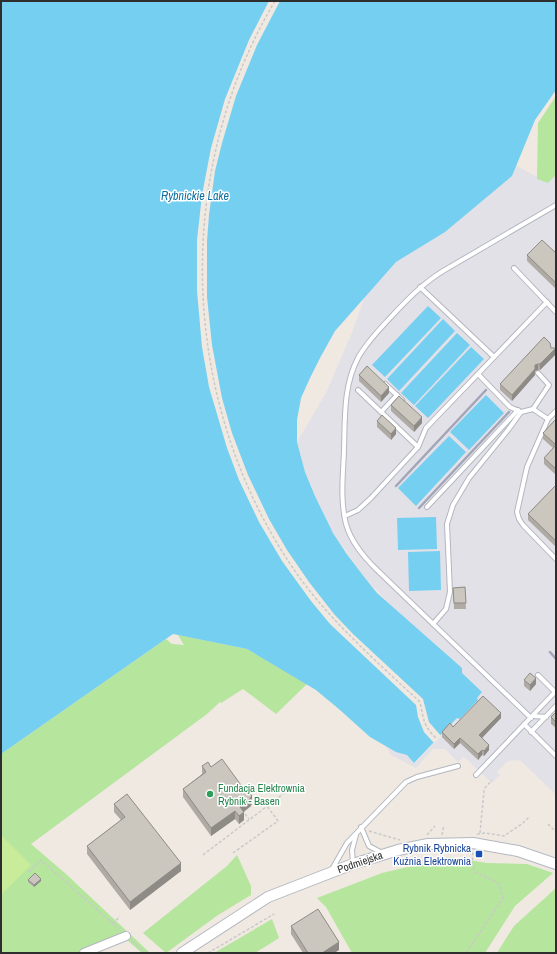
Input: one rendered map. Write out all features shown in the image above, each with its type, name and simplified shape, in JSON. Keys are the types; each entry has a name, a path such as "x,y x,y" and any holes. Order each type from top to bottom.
{"street":[{"name":"Podmiejska","path":"182,953 268,897 353,864 420,845 473,843 518,851 556,864"},
{"path":"84,953 126,936"}],"lane":[{"path":"546,717 532,717 376,570 352,537 345,516 342,488 346,399 354,368 362,350 420,287 443,271 556,205"},
{"path":"514,268 556,312"},
{"path":"420,287 494,357"},
{"path":"345,516 354,513 362,507 418,447 426,428 547,302"},
{"path":"533,409 549,386 538,373"},
{"path":"478,374 510,407 519,411 533,409 548,419"},
{"path":"382,381 408,405"},
{"path":"358,390 418,447"},
{"path":"381,412 397,395"},
{"path":"433,624 446,609 450,592 447,524 453,505 469,478 508,430 519,411"},
{"path":"427,507 519,411"},
{"path":"556,411 548,419 527,468 517,512 523,525 556,559"},
{"path":"476,775 556,692 538,675"},
{"path":"531,732 556,706"},
{"path":"524,724 556,756"},
{"path":"330,873 347,843 406,782 416,777 458,766"},
{"path":"360,829 369,846 384,854"},
{"path":"353,864 352,845 360,829"}],"path":[{"path":"275,1 252,44 236,83 221,128 210,177 202,236 202,277 206,335 214,382 225,425 240,467 263,518 282,550 302,580 337,623 420,702 422,716 428,730 437,739"},
{"path":"480,834 484,791 492,780"},
{"path":"203,855 283,794"},
{"path":"233,853 278,821 267,806"},
{"path":"245,814 249,819"},
{"path":"548,824 556,832"},
{"path":"442,836 444,825"},
{"path":"425,838 435,826"},
{"path":"466,953 503,898 502,889 497,882 476,872 472,865 473,843"},
{"path":"29,872 41,860 145,953"},
{"path":"208,953 274,914"},
{"path":"113,924 120,916"}],"shaded area":[{"path":"510,162 548,183 556,175 556,795 520,760 508,761 497,772 500,775 492,783 464,757 458,762 445,749 433,749 416,768 391,755 387,747 407,755 415,763 458,718 460,719 478,700 476,698 482,692 462,673 462,669 393,608 365,578 333,533 325,517 305,472 297,442 326,393 353,330 377,261"}],"green space":[{"path":"556,96 556,175 548,183 537,179 538,123"},
{"path":"178,635 247,649 307,684 276,714 243,689 221,703 220,702 207,714 31,844 66,874 149,952 148,953 142,953 127,940 94,953 1,953 1,754 166,639 172,644 184,645"},
{"path":"1,835 31,865 1,895"},
{"path":"237,855 251,886 251,895 218,915 166,953 143,933 227,866"},
{"path":"450,857 487,863 527,864 553,873 515,906 485,953 352,953 326,907 317,898 382,873"},
{"path":"556,888 556,953 497,953 514,926"},
{"path":"272,919 279,938 255,953 214,953"}],"water":[{"name":"Rybnickie Lake","path":"1,1 556,1 556,90 535,120 512,176 445,232 396,262 335,331 301,398 297,420 297,442 305,472 333,533 346,553 377,593 462,668 462,673 482,692 477,698 478,700 460,719 457,718 414,763 407,755 396,752 370,737 316,690 247,649 173,634 1,754"},
{"path":"428,306 441,318 385,377 372,365"},
{"path":"443,319 455,331 399,391 387,379"},
{"path":"457,333 470,345 414,405 401,393"},
{"path":"471,347 484,359 428,418 415,406"},
{"path":"486,395 504,413 469,450 450,432"},
{"path":"449,436 466,452 416,506 398,488"},
{"path":"436,517 437,549 398,550 397,518"},
{"path":"440,551 441,590 409,591 408,552"}],"pier":[{"path":"269,1 280,1 257,45 236,96 215,171 209,215 207,241 207,297 212,345 222,398 232,433 248,475 269,519 287,550 309,582 334,614 353,634 423,699 429,722 441,736 434,743 424,732 418,717 416,705 330,624 282,561 259,522 239,480 227,448 209,387 202,347 197,291 197,240 202,195 211,148 225,99 249,40"}],"building":[{"path":"542,240 556,253 556,283 527,255"},
{"path":"544,337 550,343 551,348 556,348 540,364 535,365 535,369 512,395 500,384"},
{"path":"367,366 389,387 381,396 359,375"},
{"path":"399,396 422,417 414,426 391,405"},
{"path":"382,415 396,428 391,434 377,421"},
{"path":"556,419 555,429 556,445 543,433"},
{"path":"556,445 556,469 544,458"},
{"path":"556,485 556,541 528,514"},
{"path":"465,587 466,603 454,603 453,588"},
{"path":"530,673 536,678 530,685 524,680"},
{"path":"483,696 501,713 479,735 489,745 484,751 482,750 478,754 460,738 454,744 442,732 450,723 453,727"},
{"path":"556,712 556,722 551,717"},
{"path":"222,759 246,792 247,790 252,796 240,807 244,812 239,816 235,811 211,828 183,789 206,772 202,766 208,762 211,767"},
{"path":"127,794 181,863 130,902 87,846 125,817 114,804"},
{"path":"35,873 41,879 34,885 28,880"},
{"path":"318,909 339,942 322,953 308,953 291,926"}],"railway":[{"path":"396,486 486,390"},
{"path":"419,508 509,412"},
{"path":"550,652 556,659"}],"place":[{"name":"Fundacja Elektrownia Rybnik - Basen","path":"210,794"},
{"name":"Rybnik Rybnicka Kuźnia Elektrownia","path":"479,854"}]}
